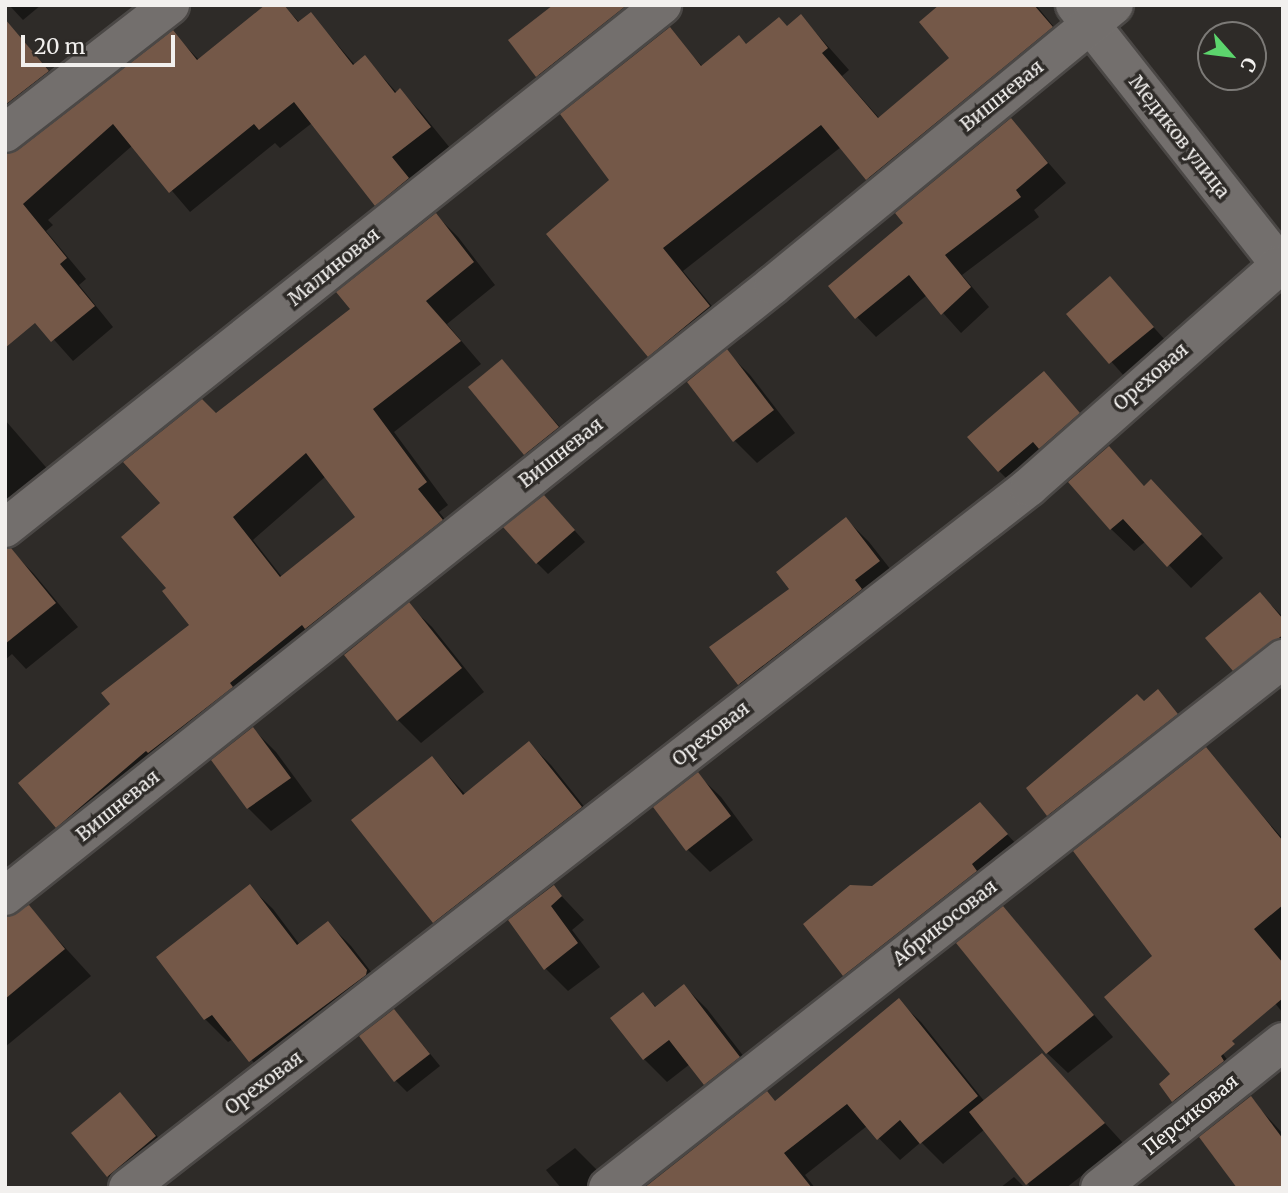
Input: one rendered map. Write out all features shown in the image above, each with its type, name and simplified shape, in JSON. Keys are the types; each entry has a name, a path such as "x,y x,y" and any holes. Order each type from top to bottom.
{"street":[{"path":"5,133 170,5"},
{"name":"Малиновая","path":"5,528 662,5"},
{"name":"Медиков улица","path":"1093,12 1282,267"},
{"name":"Вишневая","path":"5,896 772,285 1093,12"},
{"name":"Ореховая","path":"128,1188 1028,486 1282,267"},
{"name":"Абрикосовая","path":"608,1188 1283,659"},
{"name":"Персиковая","path":"1100,1188 1283,1042"}],"building":[{"path":"265,5 284,5 298,22 311,12 353,65 365,55 395,93 400,88 431,127 392,157 409,178 375,206 294,102 259,130 254,124 169,193 113,124 23,204 67,258 60,264 95,306 51,342 35,323 5,348 5,154 18,150 173,30 197,60"},
{"path":"553,5 627,5 536,77 508,40"},
{"path":"939,5 1034,5 1053,27 866,180 821,125 663,248 710,306 648,357 546,234 609,180 560,114 670,27 701,66 739,35 746,44 779,17 787,26 801,14 828,48 822,53 878,118 949,58 919,22"},
{"path":"5,19 49,71 5,105"},
{"path":"1011,118 1048,163 1016,190 1021,197 945,255 971,287 941,315 909,275 855,319 828,286 903,223 895,213"},
{"path":"436,213 474,262 426,301 461,341 373,409 427,482 418,489 443,520 305,629 302,625 230,683 233,687 148,753 146,751 56,828 18,783 110,704 101,693 189,625 162,591 166,588 121,537 160,503 123,462 202,399 216,413 350,309 336,292","holes":["306,453 355,517 280,577 233,517"]},
{"path":"1110,276 1154,327 1109,364 1066,314"},
{"path":"727,349 774,410 733,442 687,382"},
{"path":"502,359 559,427 524,455 468,387"},
{"path":"1044,371 1080,413 1039,449 1033,442 998,472 967,437"},
{"path":"1109,446 1144,486 1151,479 1202,534 1167,567 1123,519 1110,530 1068,482"},
{"path":"544,495 575,530 536,564 503,527"},
{"path":"846,517 880,561 855,580 862,589 738,685 709,647 789,589 776,572"},
{"path":"11,548 56,603 5,644 5,549"},
{"path":"1260,592 1283,619 1283,635 1233,671 1205,638"},
{"path":"409,602 462,668 397,721 344,655"},
{"path":"1158,689 1178,714 1047,816 1026,788 1137,694 1144,701"},
{"path":"253,727 291,778 247,809 211,760"},
{"path":"529,741 582,807 433,923 351,820 432,756 463,795"},
{"path":"1206,747 1283,841 1283,905 1254,929 1283,963 1283,998 1232,1041 1235,1044 1221,1056 1224,1061 1172,1102 1159,1084 1170,1074 1104,997 1152,956 1073,851"},
{"path":"698,772 731,816 686,851 653,807"},
{"path":"980,802 1008,834 972,864 977,871 843,976 803,924 850,885 872,886"},
{"path":"250,884 297,945 328,921 367,970 366,975 249,1062 212,1015 204,1020 156,957"},
{"path":"554,885 562,896 551,906 578,943 544,970 508,920"},
{"path":"29,905 65,949 5,999 5,917"},
{"path":"1003,906 1094,1015 1046,1054 956,943"},
{"path":"684,984 740,1057 704,1085 669,1040 643,1060 610,1018 643,992 655,1007"},
{"path":"899,998 978,1096 920,1144 900,1120 877,1140 847,1104 784,1153 812,1188 644,1188 767,1091 775,1101"},
{"path":"394,1009 430,1054 394,1082 359,1036"},
{"path":"1042,1053 1105,1123 1026,1185 969,1112"},
{"path":"120,1092 156,1136 107,1177 71,1133"},
{"path":"1251,1096 1283,1139 1283,1188 1237,1188 1199,1137"}]}
